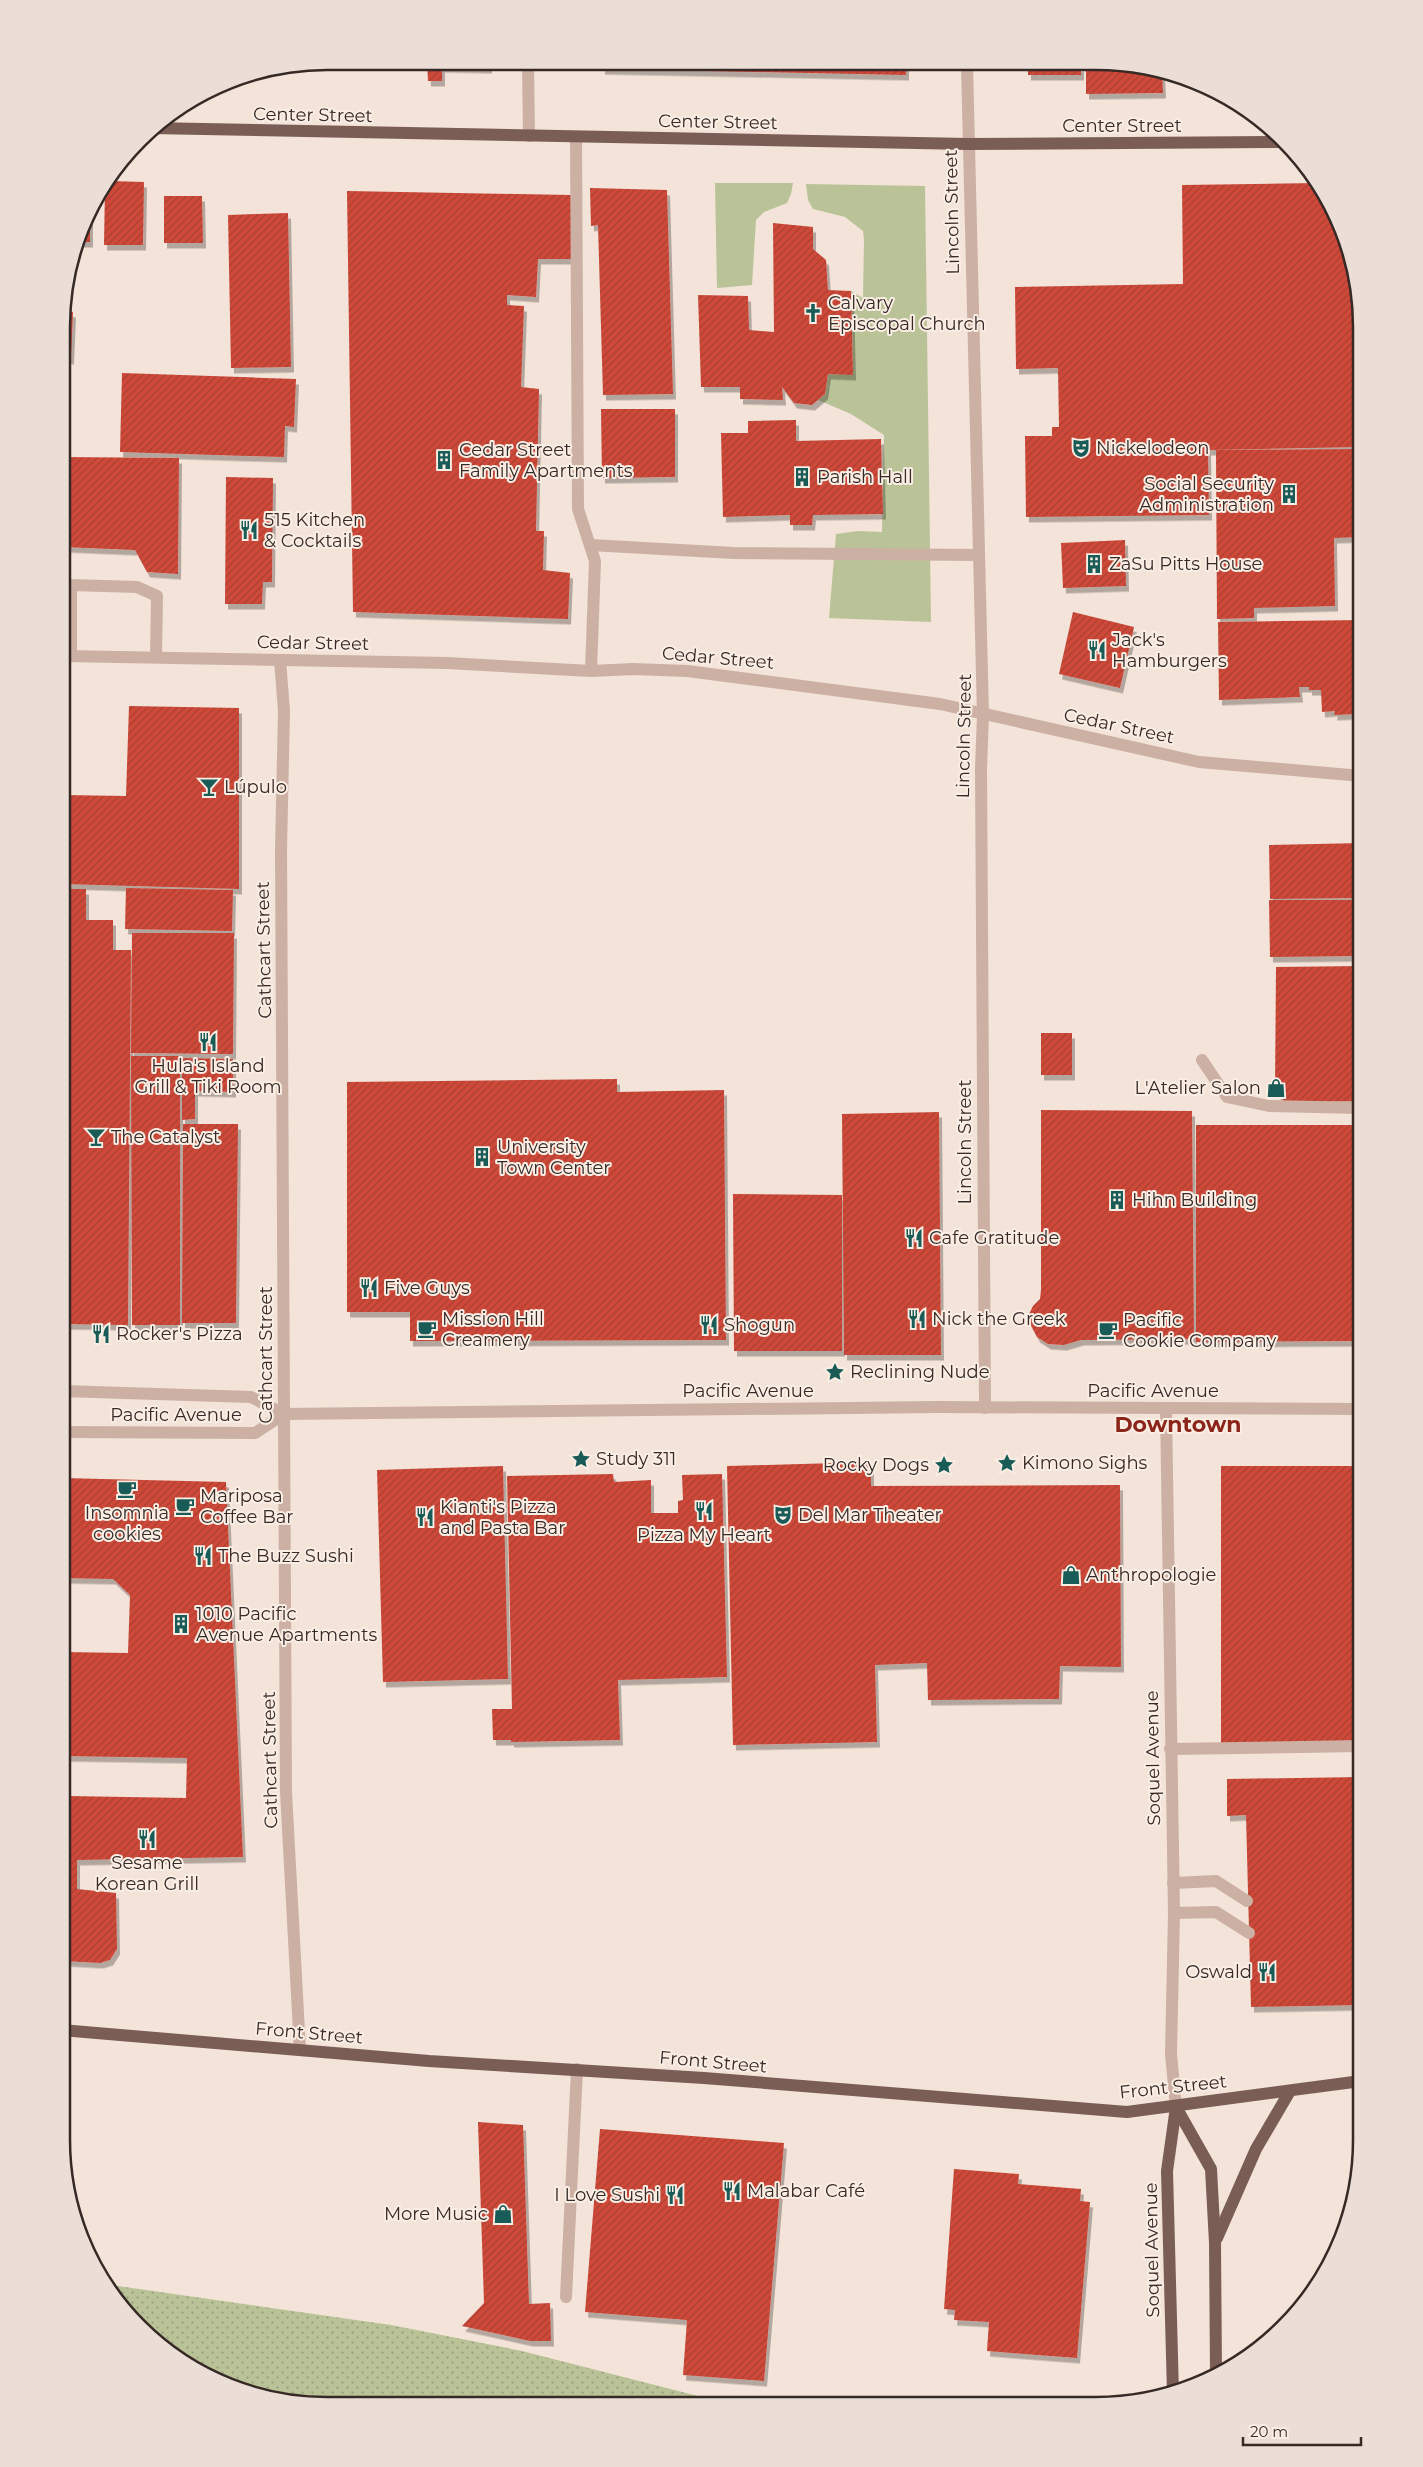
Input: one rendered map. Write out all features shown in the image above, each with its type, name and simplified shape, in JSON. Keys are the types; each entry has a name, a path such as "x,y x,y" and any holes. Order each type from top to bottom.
{"main road":[{"name":"Center Street","path":"164,128 968,144 1275,142"},
{"name":"Front Street","path":"70,2031 300,2050 577,2069 1127,2112 1176,2108 1353,2083"},
{"path":"1215,2243 1256,2149 1290,2091"},
{"name":"Soquel Avenue","path":"1176,2108 1211,2170 1215,2243 1216,2368"},
{"name":"Soquel Avenue","path":"1173,2385 1168,2171 1176,2108"}],"street":[{"path":"528,70 529,136"},
{"name":"Lincoln Street","path":"967,70 983,715 981,789 985,1408"},
{"path":"576,137 578,509 595,561 591,671"},
{"path":"590,545 734,553 979,555"},
{"path":"70,613 72,585 137,587 157,596 156,656"},
{"name":"Cedar Street","path":"70,656 156,656 447,663 591,671 633,669 687,671 940,704 1199,762 1353,775"},
{"name":"Cathcart Street","path":"280,660 284,711 281,860 286,1792 300,2050"},
{"path":"1202,1060 1227,1097 1269,1106 1353,1108"},
{"name":"Pacific Avenue","path":"70,1391 251,1397 284,1414 985,1408 1353,1409"},
{"name":"Soquel Avenue","path":"1166,1409 1174,1913 1171,2054 1176,2108"},
{"name":"Pacific Avenue","path":"70,1432 255,1433 284,1414"},
{"path":"1170,1748 1353,1746"},
{"path":"1173,1883 1216,1881 1247,1901"},
{"path":"1174,1913 1216,1912 1248,1933"},
{"path":"566,2297 577,2069"}],"green space":[{"path":"715,183 793,183 787,203 764,212 756,220 752,285 717,288"},
{"path":"806,184 925,186 931,622 829,618 836,534 858,531 882,532 884,435 851,414 818,400 825,394 828,374 853,374 851,291 863,298 864,240 863,231 845,217 813,209 808,200"},
{"path":"115,2286 391,2325 522,2351 702,2397 327,2397 277,2392 244,2383 213,2371 184,2354 145,2322"}],"building":[{"path":"427,70 442,70 442,81 428,81"},
{"path":"653,70 906,70 906,75"},
{"path":"1028,70 1081,70 1081,75 1028,75"},
{"path":"1086,70 1130,72 1162,79 1163,93 1086,94"},
{"path":"115,181 144,182 143,245 104,245 105,197"},
{"path":"1310,184 1327,213 1333,228 1344,260 1351,293 1353,327 1353,447 1208,450 1209,515 1026,517 1025,436 1052,436 1052,427 1059,427 1058,368 1016,369 1015,287 1183,284 1182,185"},
{"path":"590,188 667,190 673,394 603,395 598,225 591,226"},
{"name":"Cedar Street Family Apartments","path":"347,191 571,195 571,259 538,259 536,297 507,295 507,305 524,306 521,387 539,389 536,531 544,531 543,570 570,573 568,619 353,612"},
{"path":"164,196 202,196 203,243 164,243"},
{"path":"288,213 291,367 231,368 228,215"},
{"name":"Calvary Episcopal Church","path":"773,223 813,227 813,249 826,260 828,290 851,291 853,375 828,374 825,394 812,405 794,403 782,387 783,400 740,399 740,387 701,387 698,295 748,296 749,330 774,332"},
{"path":"90,228 90,242 85,242"},
{"path":"71,312 73,312 70,359"},
{"path":"122,373 296,379 294,427 285,426 284,457 120,452"},
{"path":"601,409 675,409 675,477 602,478"},
{"name":"Parish Hall","path":"796,420 796,441 881,439 883,514 813,515 812,525 790,525 790,515 723,517 721,433 748,433 748,421"},
{"name":"Social Security Administration","path":"1353,449 1353,537 1334,538 1335,606 1254,608 1254,618 1217,619 1216,450"},
{"path":"70,457 179,458 178,574 147,572 135,550 70,547"},
{"name":"515 Kitchen & Cocktails","path":"226,477 273,478 272,582 263,582 262,604 225,604"},
{"name":"ZaSu Pitts House","path":"1125,540 1126,586 1063,588 1061,543"},
{"name":"Jack's Hamburgers","path":"1073,612 1134,627 1120,688 1059,674"},
{"path":"1353,620 1353,714 1334,715 1335,711 1322,712 1321,690 1309,690 1309,687 1299,687 1300,697 1219,700 1218,622"},
{"path":"129,706 239,708 239,889 70,884 70,795 126,796"},
{"path":"1353,843 1353,898 1270,899 1269,845"},
{"path":"126,888 233,890 232,931 125,929"},
{"name":"The Catalyst","path":"70,889 86,889 86,920 113,920 113,950 131,950 128,1325 70,1324"},
{"path":"1269,900 1353,900 1353,956 1270,957"},
{"path":"132,933 234,933 233,1054 131,1053"},
{"path":"1353,966 1353,1101 1285,1102 1275,1091 1276,967"},
{"path":"1041,1033 1072,1033 1072,1075 1041,1075"},
{"path":"131,1056 180,1056 180,1325 132,1325"},
{"path":"182,1058 233,1059 233,1092 195,1091 195,1119 182,1120"},
{"name":"University Town Center","path":"617,1079 617,1092 724,1090 726,1340 410,1341 410,1312 347,1312 347,1082"},
{"name":"Hihn Building","path":"1041,1110 1192,1111 1194,1339 1081,1340 1064,1345 1048,1344 1037,1337 1027,1318 1033,1306 1040,1299 1041,1290"},
{"path":"939,1112 941,1355 844,1355 842,1114"},
{"path":"183,1124 238,1124 236,1323 182,1323"},
{"path":"1196,1125 1353,1125 1353,1341 1196,1342"},
{"path":"733,1194 842,1195 842,1351 734,1351"},
{"path":"871,1462 871,1486 1120,1485 1121,1667 1060,1666 1059,1699 928,1700 927,1663 875,1665 877,1742 733,1745 727,1466"},
{"path":"503,1466 508,1679 383,1682 377,1470"},
{"path":"1221,1466 1353,1466 1353,1743 1221,1744"},
{"path":"613,1474 614,1482 651,1480 651,1513 678,1513 678,1501 683,1500 682,1475 722,1474 727,1677 618,1680 620,1740 511,1742 511,1740 493,1740 492,1709 512,1709 507,1476"},
{"name":"1010 Pacific Avenue Apartments","path":"70,1478 226,1482 243,1857 77,1860 77,1889 116,1893 117,1949 110,1960 100,1963 70,1961 70,1796 186,1798 187,1758 70,1756 70,1652 128,1653 130,1595 113,1579 70,1578"},
{"path":"1353,1777 1353,2005 1251,2007 1246,1815 1227,1816 1227,1779"},
{"name":"More Music","path":"478,2122 523,2125 529,2304 550,2303 551,2341 530,2341 462,2326 484,2303"},
{"path":"600,2129 784,2143 764,2381 683,2375 687,2320 585,2312"},
{"path":"954,2169 1019,2174 1018,2184 1081,2189 1080,2201 1090,2202 1077,2358 987,2351 989,2322 954,2320 955,2310 944,2309"}],"place":[{"name":"Calvary Episcopal Church","path":"813,313"},
{"name":"Nickelodeon","path":"1081,448"},
{"name":"Cedar Street Family Apartments","path":"444,460"},
{"name":"Parish Hall","path":"802,477"},
{"name":"Social Security Administration","path":"1289,494"},
{"name":"515 Kitchen & Cocktails","path":"249,530"},
{"name":"ZaSu Pitts House","path":"1094,564"},
{"name":"Jack's Hamburgers","path":"1097,650"},
{"name":"Lúpulo","path":"209,787"},
{"name":"Hula's Island Grill & Tiki Room","path":"208,1042"},
{"name":"L'Atelier Salon","path":"1276,1088"},
{"name":"The Catalyst","path":"96,1137"},
{"name":"University Town Center","path":"482,1157"},
{"name":"Hihn Building","path":"1117,1200"},
{"name":"Cafe Gratitude","path":"914,1238"},
{"name":"Five Guys","path":"369,1288"},
{"name":"Nick the Greek","path":"917,1319"},
{"name":"Shogun","path":"709,1325"},
{"name":"Mission Hill Creamery","path":"427,1329"},
{"name":"Pacific Cookie Company","path":"1108,1330"},
{"name":"Rocker's Pizza","path":"101,1334"},
{"name":"Reclining Nude","path":"835,1372"},
{"name":"Study 311","path":"581,1459"},
{"name":"Kimono Sighs","path":"1007,1463"},
{"name":"Rocky Dogs","path":"944,1465"},
{"name":"Insomnia cookies","path":"127,1489"},
{"name":"Mariposa Coffee Bar","path":"185,1506"},
{"name":"Pizza My Heart","path":"704,1511"},
{"name":"Del Mar Theater","path":"783,1515"},
{"name":"Kianti's Pizza and Pasta Bar","path":"425,1517"},
{"name":"The Buzz Sushi","path":"203,1556"},
{"name":"Anthropologie","path":"1071,1575"},
{"name":"1010 Pacific Avenue Apartments","path":"181,1624"},
{"name":"Sesame Korean Grill","path":"147,1839"},
{"name":"Oswald","path":"1267,1972"},
{"name":"Malabar Café","path":"732,2191"},
{"name":"I Love Sushi","path":"675,2195"},
{"name":"More Music","path":"503,2214"}],"district":[{"name":"Downtown","path":"1178,1424"}]}
